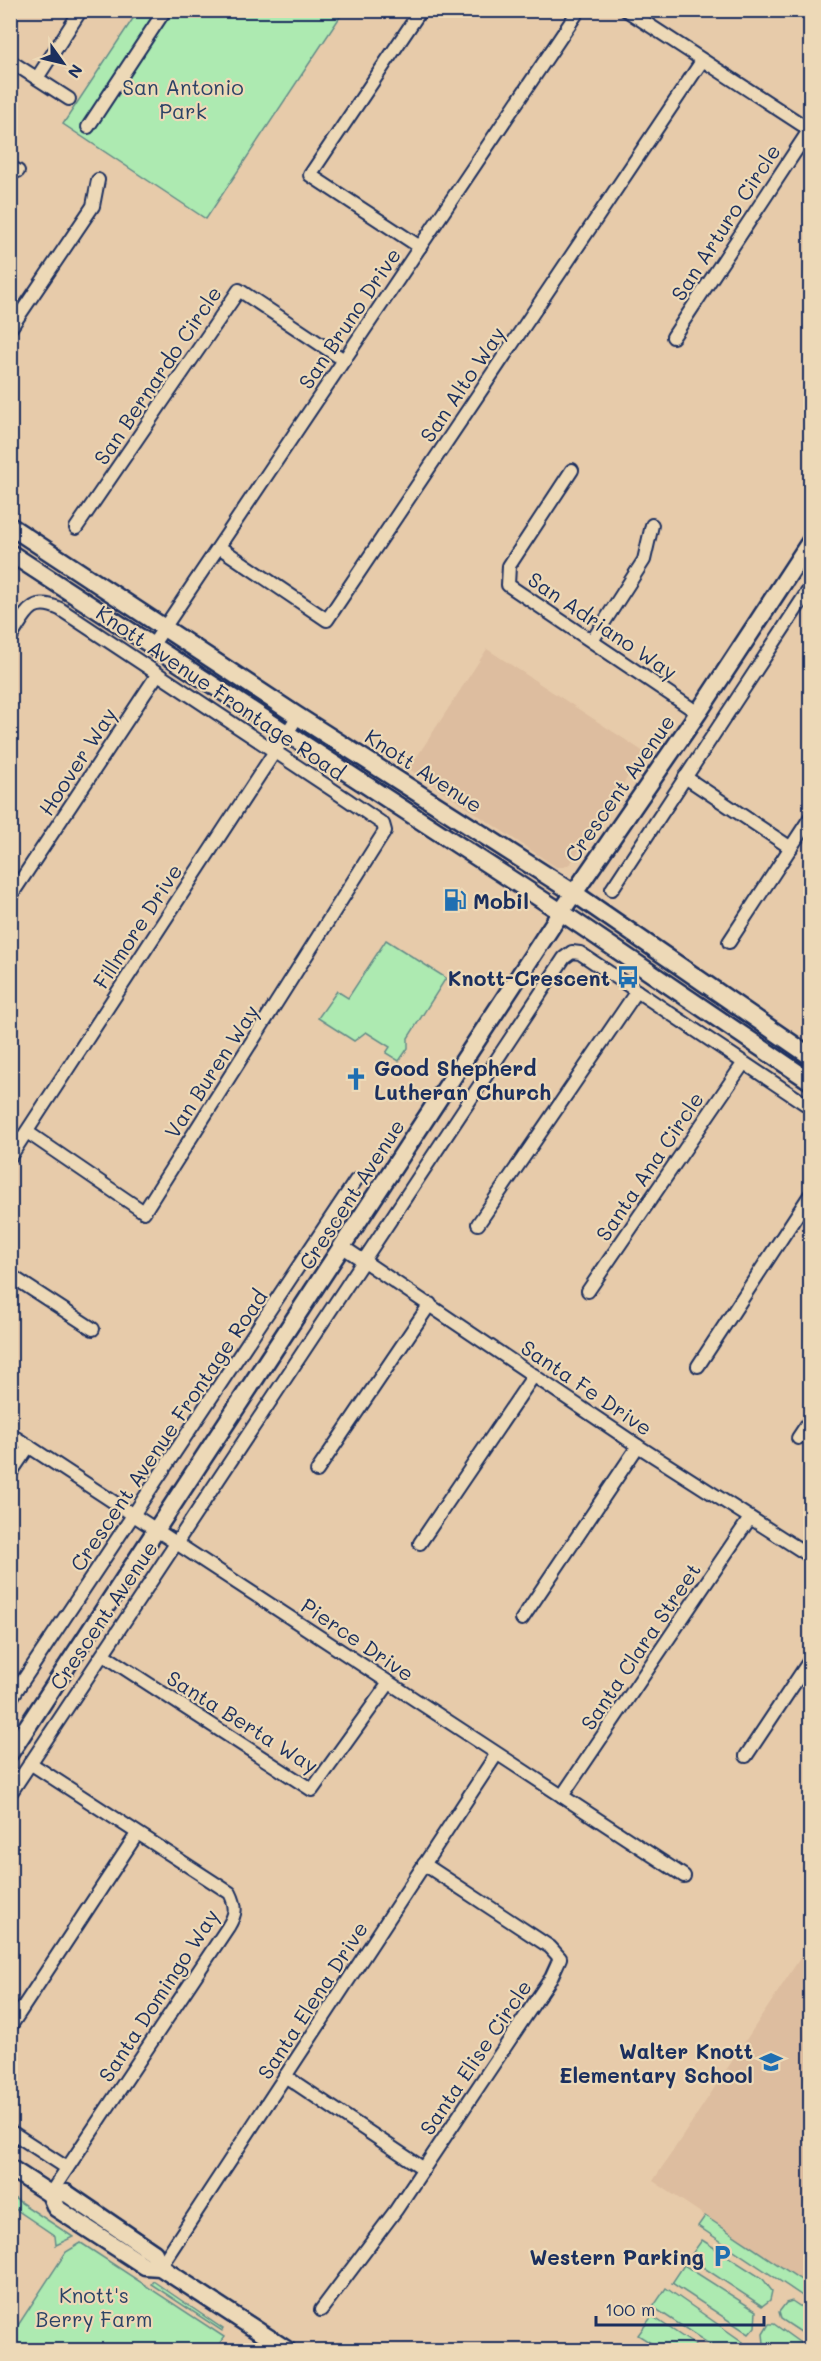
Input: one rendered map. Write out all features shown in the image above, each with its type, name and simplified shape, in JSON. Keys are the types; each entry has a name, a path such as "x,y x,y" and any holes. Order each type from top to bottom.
{"main road":[{"name":"Knott Avenue","path":"10,526 298,716 574,893 810,1056"},
{"name":"Crescent Avenue","path":"10,1753 561,912 698,713 810,542"},
{"path":"10,553 561,912 810,1081"},
{"path":"396,805 408,787"},
{"path":"10,2168 50,2194 66,2193 154,2253 160,2267 286,2350"}],"street":[{"path":"37,78 81,10"},
{"path":"88,127 165,10"},
{"path":"420,248 310,175 421,10"},
{"name":"San Bruno Drive","path":"152,646 579,10"},
{"path":"626,10 810,129"},
{"path":"10,61 69,99"},
{"name":"San Alto Way","path":"219,547 327,620 702,61"},
{"name":"San Arturo Circle","path":"673,337 810,129"},
{"path":"10,329 93,206 98,180"},
{"name":"San Bernardo Circle","path":"76,528 239,290 344,360"},
{"name":"San Adriano Way","path":"572,470 509,566 508,585 698,713"},
{"path":"592,641 644,560 652,525"},
{"path":"612,889 810,588"},
{"name":"Knott Avenue Frontage Road","path":"10,638 30,609 38,603 46,602 60,609 382,824 385,831"},
{"name":"Hoover Way","path":"10,897 157,675"},
{"name":"Fillmore Drive","path":"10,1157 298,716"},
{"path":"686,777 791,848"},
{"path":"729,942 810,818"},
{"name":"Van Buren Way","path":"27,1132 144,1212 384,836 385,831"},
{"name":"Crescent Avenue","path":"10,1794 564,958 572,952 580,953 637,990"},
{"path":"478,1224 637,990 743,1064 810,1107"},
{"name":"Santa Ana Circle","path":"588,1290 743,1064"},
{"name":"Crescent Avenue Frontage Road","path":"10,1700 135,1517 356,1180"},
{"path":"698,1366 810,1195"},
{"name":"Santa Fe Drive","path":"343,1247 638,1446 810,1556"},
{"path":"10,1275 93,1329"},
{"path":"317,1471 430,1304"},
{"path":"420,1544 534,1375"},
{"path":"798,1438 810,1420"},
{"name":"Pierce Drive","path":"10,1434 496,1755 684,1876"},
{"path":"10,1474 29,1446"},
{"path":"522,1619 638,1446"},
{"name":"Santa Clara Street","path":"562,1796 750,1518"},
{"name":"Santa Berta Way","path":"104,1655 312,1790 389,1683"},
{"path":"746,1756 810,1660"},
{"name":"Santa Elena Drive","path":"160,2267 496,1755"},
{"name":"Santa Domingo Way","path":"30,1763 230,1893 236,1904 234,1917 50,2194"},
{"path":"10,2027 137,1834"},
{"name":"Santa Elise Circle","path":"321,2310 424,2169 551,1978 560,1958 550,1947 424,1864"},
{"path":"285,2076 424,2169"},
{"path":"10,2131 67,2168"}],"shaded area":[{"path":"487,649 644,752 571,863 564,867 556,867 409,769"},
{"name":"Walter Knott Elementary School","path":"810,1943 810,2286 653,2181"}],"green space":[{"name":"San Antonio Park","path":"138,11 344,11 206,219 63,124"},
{"path":"386,940 446,978 408,1038 408,1048 399,1061 386,1053 390,1047 366,1032 354,1041 318,1018 337,991 348,998"},
{"path":"10,2196 73,2237 56,2245 55,2236 11,2206"},
{"path":"705,2216 810,2286 810,2301 698,2226"},
{"path":"702,2240 763,2279 772,2291 770,2300 762,2306 689,2258"},
{"name":"Knott's Berry Farm","path":"81,2243 224,2337 215,2350 11,2350 11,2336 66,2252"},
{"path":"684,2265 756,2311 755,2327 749,2334 672,2283"},
{"path":"153,2281 223,2329 222,2331 151,2284"},
{"path":"666,2288 743,2342 738,2350 718,2350 653,2307"},
{"path":"792,2301 810,2313 810,2338 781,2319 779,2312 786,2303"},
{"path":"652,2316 702,2350 662,2350 638,2335"},
{"path":"769,2324 774,2324 810,2350 773,2350 764,2343 763,2334"}],"place":[{"name":"Mobil","path":"455,900"},
{"name":"Knott-Crescent","path":"628,977"},
{"name":"Good Shepherd Lutheran Church","path":"356,1079"},
{"name":"Walter Knott Elementary School","path":"771,2062"},
{"name":"Western Parking","path":"722,2256"}]}
